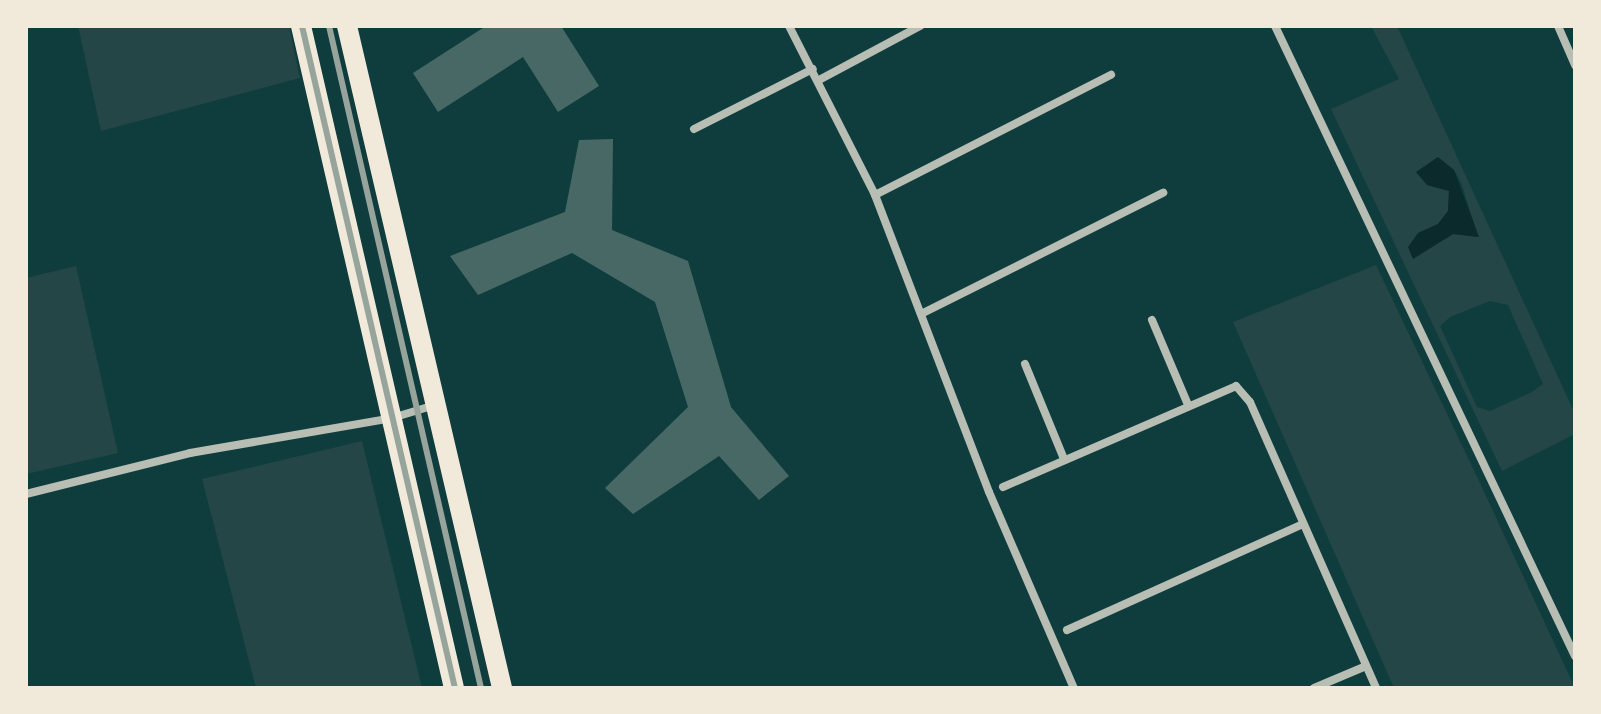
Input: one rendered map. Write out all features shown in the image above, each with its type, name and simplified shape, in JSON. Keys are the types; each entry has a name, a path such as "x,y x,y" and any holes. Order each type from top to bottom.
{"highway":[{"path":"301,26 454,688"},
{"path":"347,26 502,688"}],"street":[{"path":"789,26 875,195 989,492 1074,688"},
{"path":"819,80 920,26"},
{"path":"1275,26 1575,656"},
{"path":"1558,26 1575,65"},
{"path":"694,129 813,69"},
{"path":"875,195 1111,75"},
{"path":"921,314 1163,193"},
{"path":"1152,320 1188,405"},
{"path":"1025,364 1064,459"},
{"path":"1003,487 1236,386 1244,392 1376,688"},
{"path":"26,494 190,453 392,418 437,404"},
{"path":"1067,630 1303,524"},
{"path":"1314,688 1366,666"}],"shaded area":[{"path":"78,26 289,26 300,78 101,131"},
{"path":"1371,26 1397,26 1575,414 1575,434 1502,471 1331,109 1399,79","holes":["1444,163 1454,170 1462,185 1478,237 1454,234 1436,244 1418,233 1438,224 1448,211 1449,191 1427,185","1490,301 1508,305 1543,384 1490,411 1477,407 1440,326 1450,317"]},
{"path":"1438,157 1454,170 1479,237 1453,234 1413,259 1408,247 1418,233 1438,224 1448,211 1449,191 1427,185 1416,172"},
{"path":"1376,265 1575,688 1394,688 1233,322"},
{"path":"76,266 118,453 26,474 26,278"},
{"path":"362,441 422,688 256,688 202,479"}],"building":[{"path":"486,26 561,26 599,86 558,112 523,57 438,112 413,73"},
{"path":"613,139 612,230 688,261 731,407 789,476 759,500 719,456 633,514 605,488 688,407 655,302 572,253 478,295 450,256 565,212 579,140"}],"railway":[{"path":"302,26 455,688"},
{"path":"329,26 481,688"}]}
